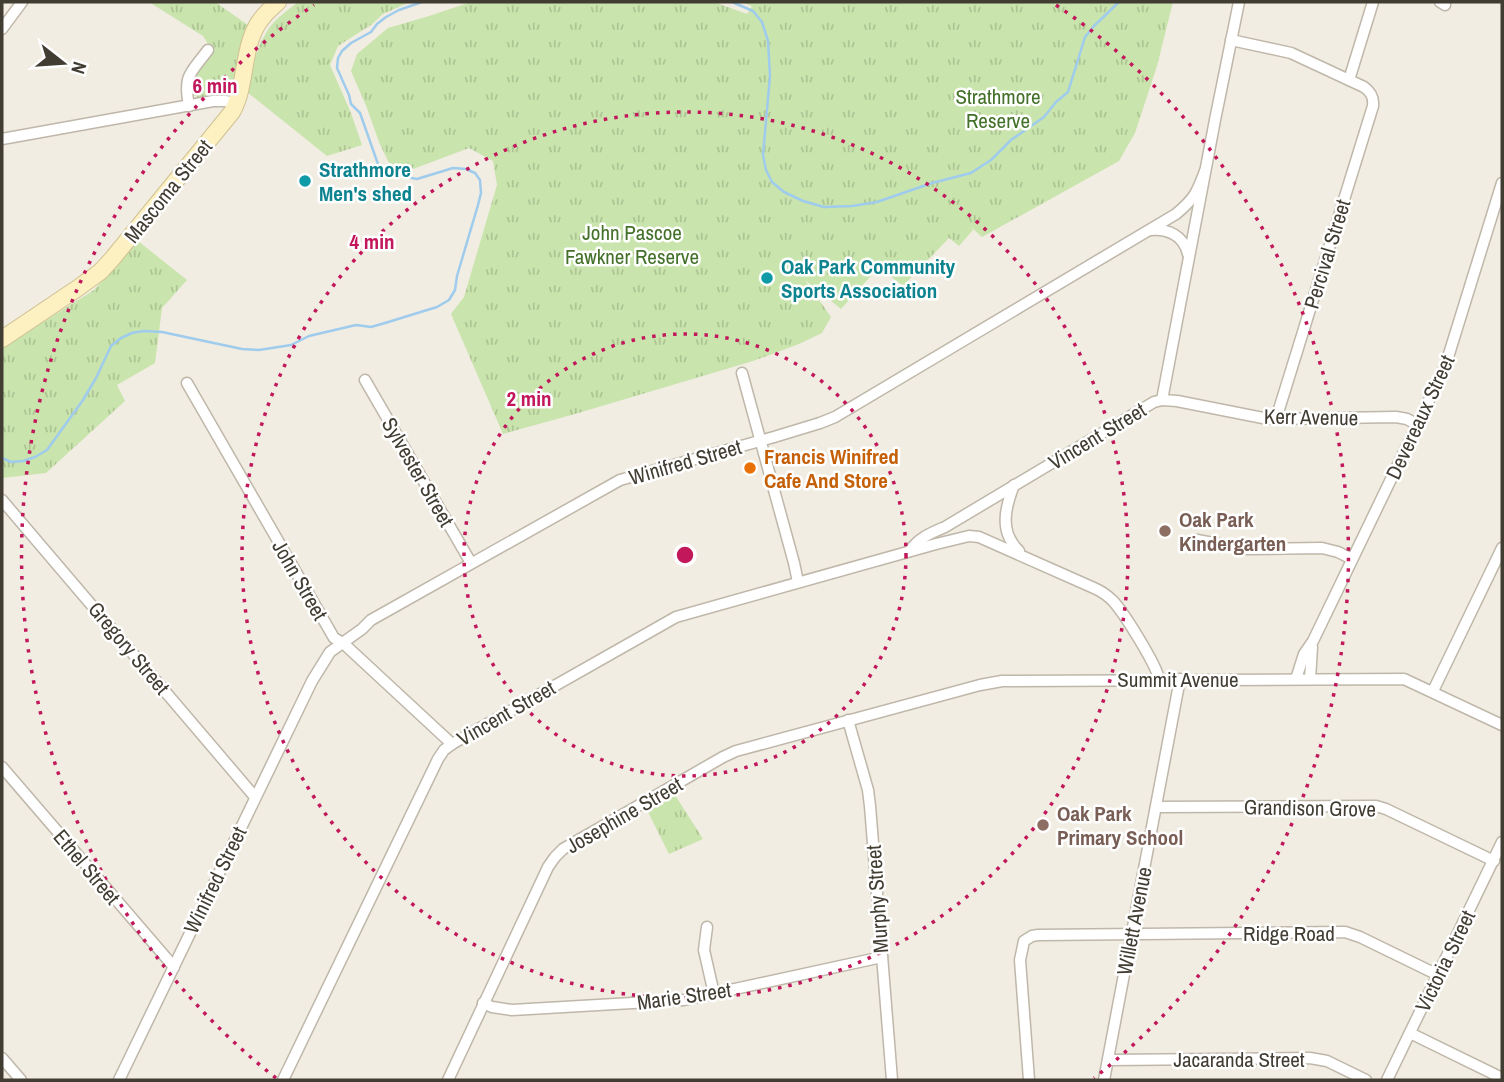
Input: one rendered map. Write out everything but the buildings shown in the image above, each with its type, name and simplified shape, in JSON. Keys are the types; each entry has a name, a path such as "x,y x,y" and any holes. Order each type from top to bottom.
{"main road":[{"name":"Mascoma Street","path":"2,338 100,272 223,124 240,95 255,29 265,13 278,2"}],"street":[{"path":"2,29 22,2"},
{"name":"Vincent Street","path":"910,551 924,537 1147,405 1161,400 1240,2"},
{"path":"1231,40 1291,53 1349,80 1373,2"},
{"path":"189,106 187,80 208,50"},
{"name":"Percival Street","path":"1276,419 1373,106 1368,90 1349,80"},
{"path":"2,139 220,100 237,103"},
{"name":"Winifred Street","path":"119,1080 312,681 314,668 321,654 359,624 371,620 620,480 835,417 1176,214 1198,192 1205,171"},
{"name":"Devereaux Street","path":"1296,679 1304,654 1313,641 1448,358 1502,183"},
{"path":"1147,231 1161,229 1172,233 1186,245 1189,258"},
{"path":"742,373 801,581"},
{"name":"Sylvester Street","path":"365,380 471,563"},
{"name":"John Street","path":"187,383 338,641 452,744"},
{"name":"Kerr Avenue","path":"1161,400 1263,418 1396,417 1418,425"},
{"path":"1014,485 1006,505 1005,521 1011,543 1027,557"},
{"name":"Gregory Street","path":"2,500 256,797"},
{"path":"936,544 937,537 945,527"},
{"name":"Vincent Street","path":"283,1080 444,750 676,617 936,544 969,536 979,537 1094,588 1110,598 1154,666 1159,679"},
{"path":"1197,540 1246,549 1322,548 1352,559"},
{"path":"1433,691 1502,548"},
{"name":"Devereaux Street","path":"1310,678 1313,641"},
{"name":"Summit Avenue","path":"848,720 992,682 1310,678 1404,679 1502,724"},
{"name":"Willett Avenue","path":"1104,1080 1180,679"},
{"name":"Murphy Street","path":"848,720 870,806 892,1080"},
{"name":"Josephine Street","path":"448,1080 548,867 563,849 736,751 848,720"},
{"name":"Ethel Street","path":"2,767 174,967"},
{"name":"Grandison Grove","path":"1156,807 1376,806 1494,861"},
{"name":"Victoria Street","path":"1387,1080 1502,842"},
{"path":"706,927 704,950 714,994"},
{"name":"Ridge Road","path":"1029,1080 1020,960 1024,941 1038,934 1345,932 1438,975"},
{"name":"Marie Street","path":"483,1003 512,1010 672,1001 882,957"},
{"path":"1410,1033 1502,1078"},
{"path":"2,1058 20,1080"},
{"name":"Jacaranda Street","path":"1108,1060 1310,1058 1327,1061 1366,1080"}],"green space":[{"path":"149,2 215,2 248,25 233,87 225,93 200,98 193,95 190,91 191,80 212,50 203,36"},
{"path":"298,2 410,2 383,14 338,46 330,65 362,145 327,156 247,92 262,40 272,24"},
{"name":"John Pascoe Fawkner Reserve","path":"471,2 714,2 747,14 752,6 741,2 1173,2 1157,66 1135,133 1119,161 982,237 971,227 973,230 959,246 949,238 903,286 879,267 841,309 805,280 831,317 822,333 799,344 753,361 503,434 451,314 464,297 497,185 493,161 469,148 413,169 389,163 351,71 357,54 388,28"},
{"path":"138,241 187,280 162,308 155,363 117,385 125,401 46,473 2,478 2,348 94,290"},
{"path":"675,795 703,839 669,854 647,810"}],"waterway":[{"path":"2,458 11,462 23,461 47,450 83,400 111,346 132,333 162,332 242,349 259,350 291,345 309,336 356,325 371,327 437,307 449,300 455,290 478,205 480,180 475,173 466,169 453,168 417,179 387,173 379,167 360,113 351,104 337,68 338,58 351,43 371,32 386,17 422,2"},
{"path":"732,2 753,11 762,22 768,41 770,76 763,155 766,170 772,182 784,192 824,207 877,202 971,173 991,160 1011,140 1044,117 1068,92 1085,37 1119,2"}],"place":[{"name":"Strathmore Men's shed","path":"305,181"},
{"name":"Oak Park Community Sports Association","path":"767,278"},
{"name":"Francis Winifred Cafe And Store","path":"750,468"},
{"name":"Oak Park Kindergarten","path":"1165,531"},
{"name":"Oak Park Primary School","path":"1043,825"}],"park label":[{"name":"Strathmore Reserve","path":"998,108"}]}
